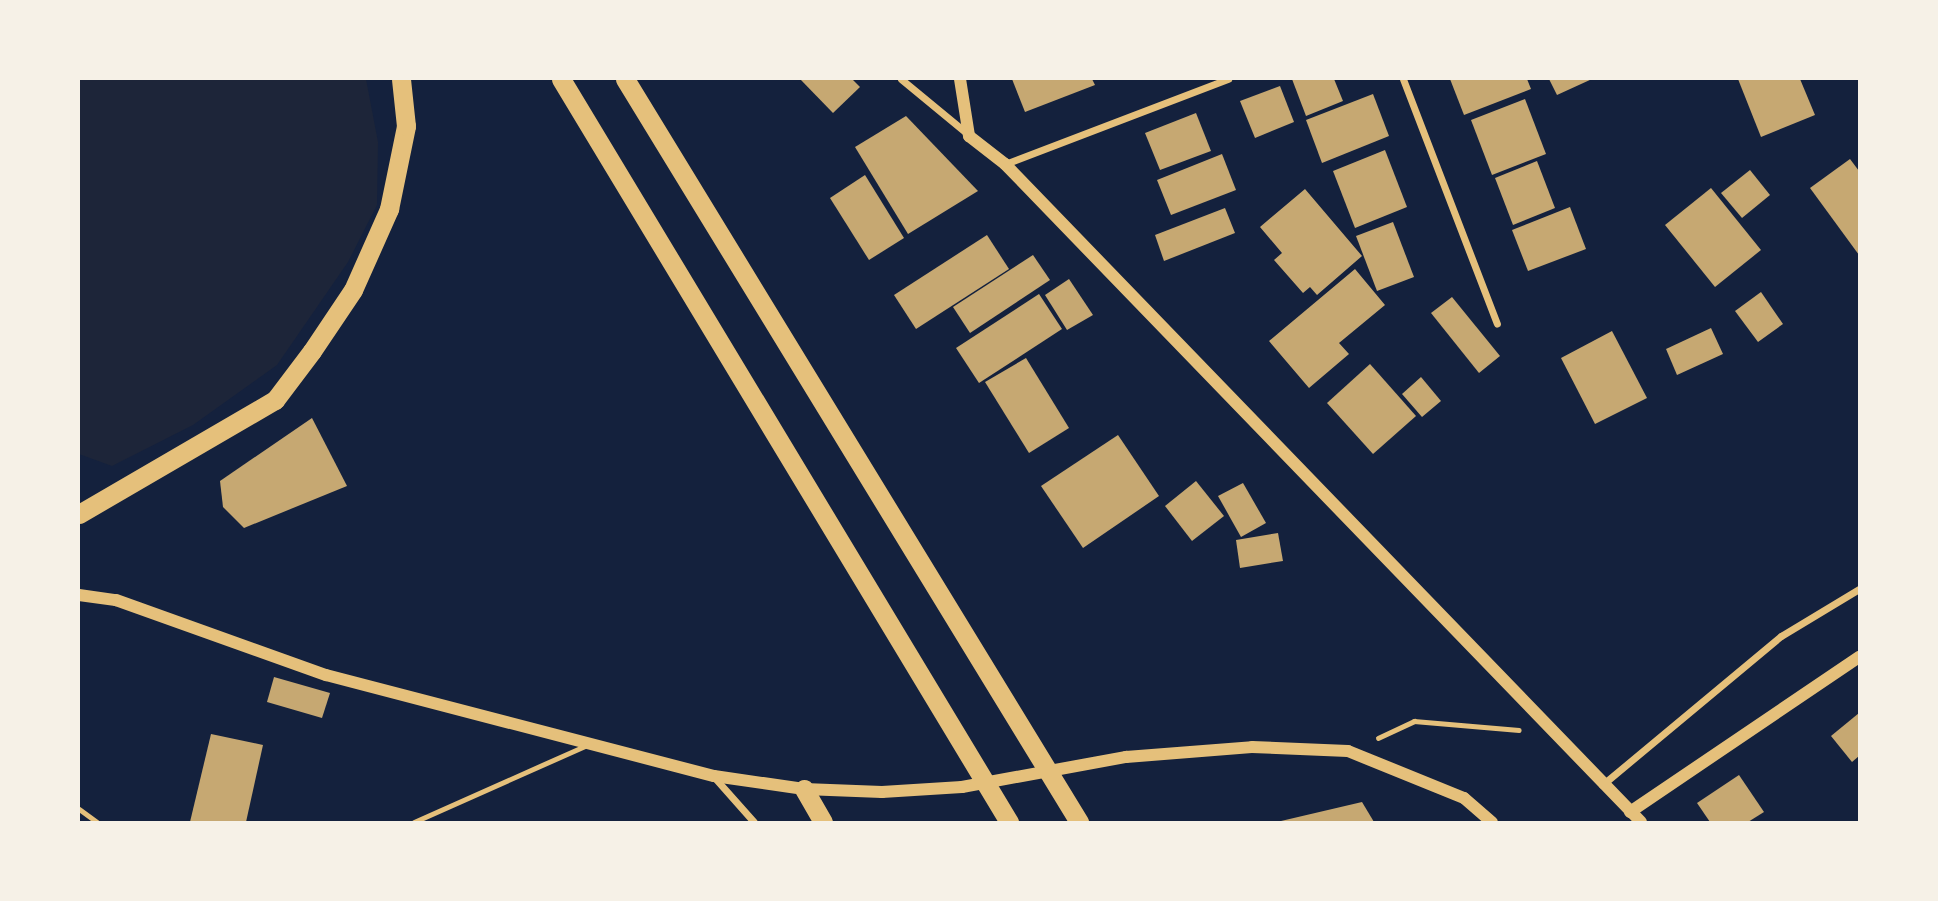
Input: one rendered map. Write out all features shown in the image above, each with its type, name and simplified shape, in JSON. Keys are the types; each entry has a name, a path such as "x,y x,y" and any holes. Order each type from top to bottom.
{"highway":[{"path":"79,514 275,400 312,351 353,290 389,209 406,126 401,79"},
{"path":"561,79 894,625 1009,822"},
{"path":"625,79 1080,822"},
{"path":"804,789 823,822"}],"street":[{"path":"901,79 1005,164 1432,602 1552,736 1641,822"},
{"path":"960,79 969,136"},
{"path":"1005,164 1228,79"},
{"path":"1403,79 1497,324"},
{"path":"1601,785 1780,636 1859,589"},
{"path":"79,595 116,600 326,675 585,746 714,776 804,789 962,787 1126,757 1252,747 1348,751 1464,798 1493,822"},
{"path":"1630,812 1859,657"},
{"path":"714,776 754,822"}],"lane":[{"path":"414,822 585,746"},
{"path":"79,809 97,822"}],"path":[{"path":"1348,751 1414,721 1552,736"}],"shaded area":[{"path":"79,79 366,79 378,142 377,205 348,262 277,365 193,425 112,466 79,454"}],"building":[{"path":"800,79 852,79 860,87 833,113"},
{"path":"1012,79 1092,79 1095,85 1025,112"},
{"path":"1292,79 1334,79 1343,101 1306,116"},
{"path":"1450,79 1527,79 1531,89 1464,115"},
{"path":"1549,79 1592,79 1557,95"},
{"path":"1738,79 1800,79 1815,115 1761,137"},
{"path":"1280,86 1294,122 1255,138 1240,101"},
{"path":"1373,94 1389,136 1322,163 1306,120"},
{"path":"1525,99 1546,154 1492,175 1471,120"},
{"path":"1196,113 1211,151 1160,170 1145,133"},
{"path":"906,116 978,191 908,234 855,147"},
{"path":"1385,150 1407,207 1355,228 1333,171"},
{"path":"1222,154 1236,190 1171,215 1157,180"},
{"path":"1850,159 1859,171 1859,255 1810,188"},
{"path":"1537,161 1555,208 1513,225 1495,178"},
{"path":"1750,170 1770,195 1742,218 1721,193"},
{"path":"865,175 904,238 869,260 830,198"},
{"path":"1711,188 1761,250 1715,287 1665,225"},
{"path":"1305,189 1362,256 1317,295 1310,287 1303,293 1274,260 1282,253 1260,227"},
{"path":"1570,207 1586,249 1528,271 1512,230"},
{"path":"1225,208 1235,233 1164,261 1155,235"},
{"path":"1393,222 1414,277 1377,291 1356,236"},
{"path":"987,235 1009,269 916,329 894,295"},
{"path":"1033,255 1050,280 970,333 953,307"},
{"path":"1355,269 1385,305 1339,343 1349,354 1309,388 1269,341"},
{"path":"1069,279 1093,315 1067,330 1045,295"},
{"path":"1761,292 1783,324 1758,342 1735,311"},
{"path":"1039,294 1062,329 979,383 956,348"},
{"path":"1452,297 1500,356 1479,373 1431,313"},
{"path":"1711,328 1723,354 1677,375 1666,349"},
{"path":"1612,331 1647,398 1595,424 1561,358"},
{"path":"1026,358 1069,428 1029,453 985,382"},
{"path":"1370,364 1416,416 1373,454 1327,403"},
{"path":"1421,377 1441,401 1422,417 1402,394"},
{"path":"312,418 347,486 244,528 223,507 220,481"},
{"path":"1118,435 1159,496 1083,548 1041,486"},
{"path":"1196,481 1224,516 1192,541 1165,506"},
{"path":"1243,483 1266,523 1241,537 1218,496"},
{"path":"1278,533 1283,561 1240,568 1236,540"},
{"path":"274,677 330,693 322,718 267,702"},
{"path":"1859,713 1859,756 1852,762 1831,736"},
{"path":"211,734 263,745 246,822 190,822"},
{"path":"1739,775 1764,812 1748,822 1710,822 1697,803"},
{"path":"1362,802 1374,822 1281,821"}]}
